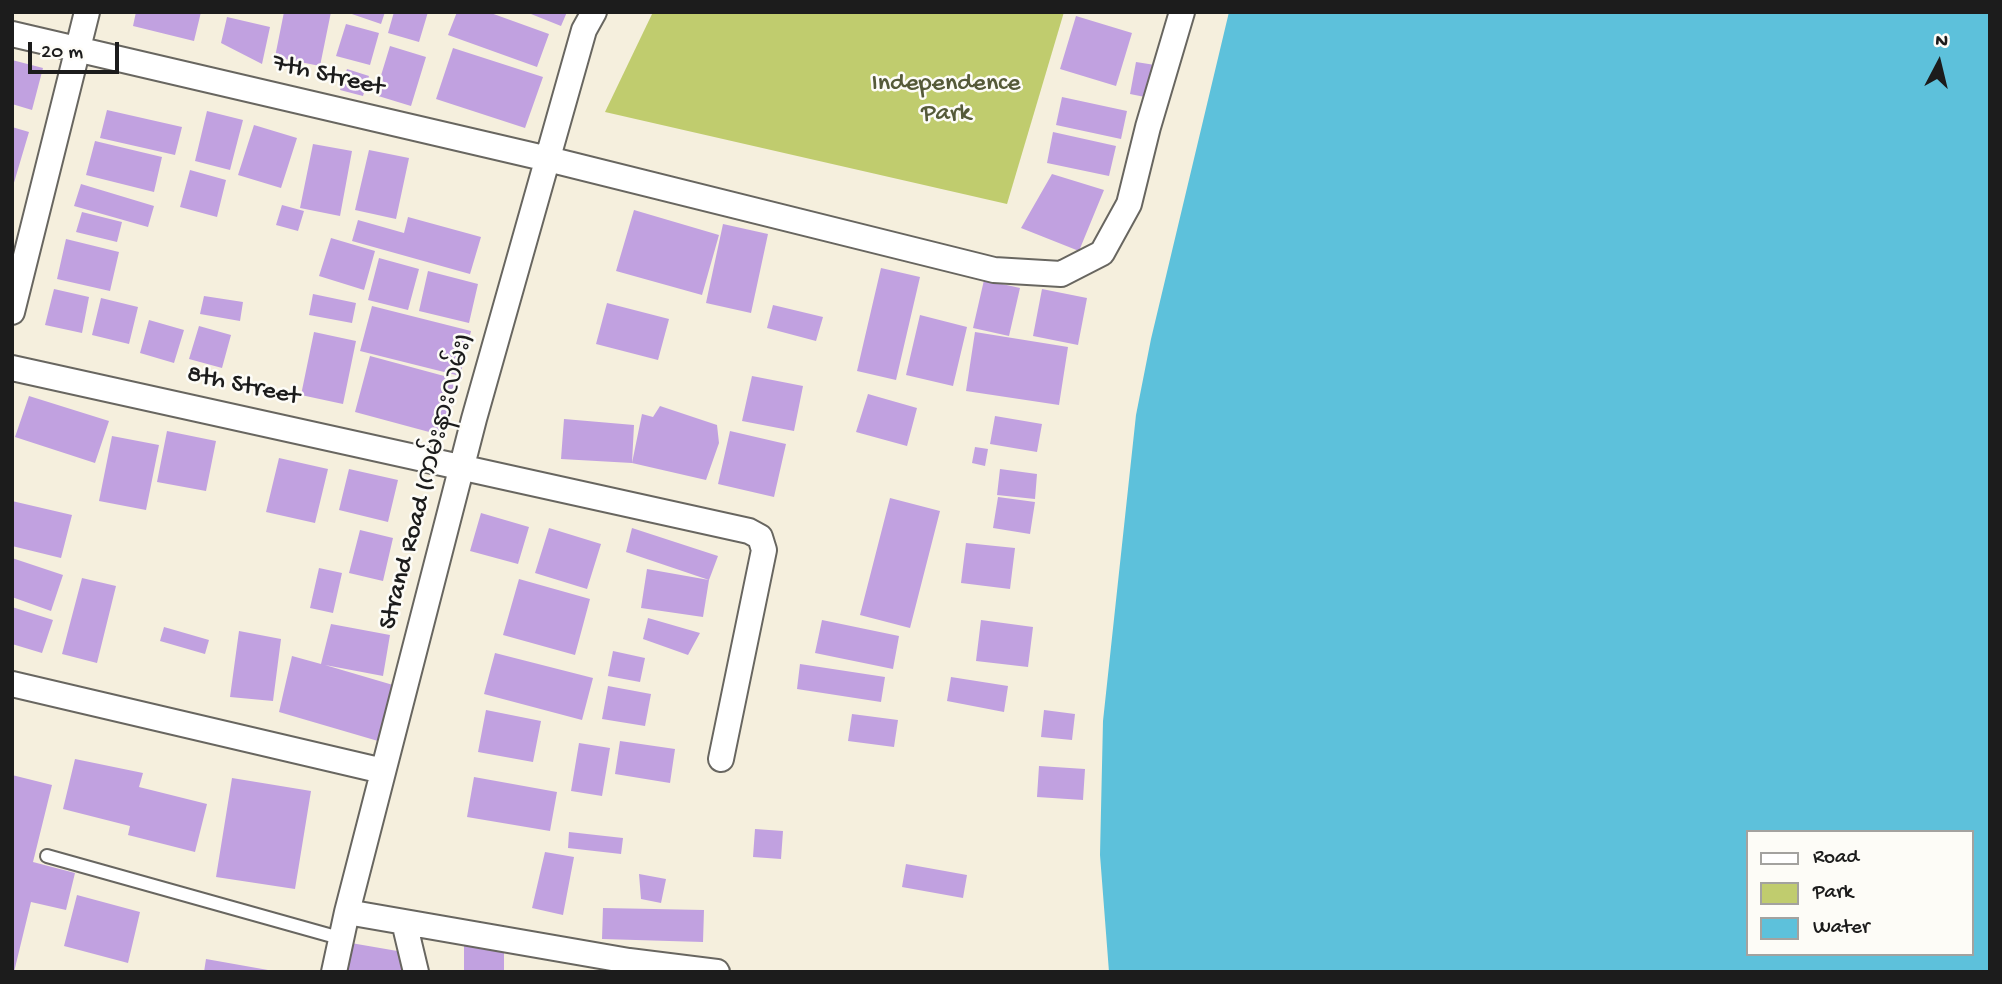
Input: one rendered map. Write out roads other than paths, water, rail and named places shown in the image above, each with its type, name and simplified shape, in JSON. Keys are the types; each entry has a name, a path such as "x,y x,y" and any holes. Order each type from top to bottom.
{"street":[{"path":"12,312 88,12"},
{"name":"Strand Road (ကမ်းနားလမ်း)","path":"334,972 462,465 584,30 593,12"},
{"name":"7th Street","path":"12,34 548,159 994,270 1061,274 1102,253 1129,204 1148,127 1182,12"},
{"name":"8th Street","path":"12,368 462,465 750,531 760,537 764,550 721,759"},
{"path":"12,684 383,771"},
{"path":"347,912 629,961 717,972"},
{"path":"404,922 416,972"}],"lane":[{"path":"47,856 343,939"}],"water":[{"path":"1229,12 1990,12 1990,972 1109,972 1100,855 1103,721 1136,415 1151,339"}],"park label":[{"name":"Independence Park","path":"946,100"}]}
